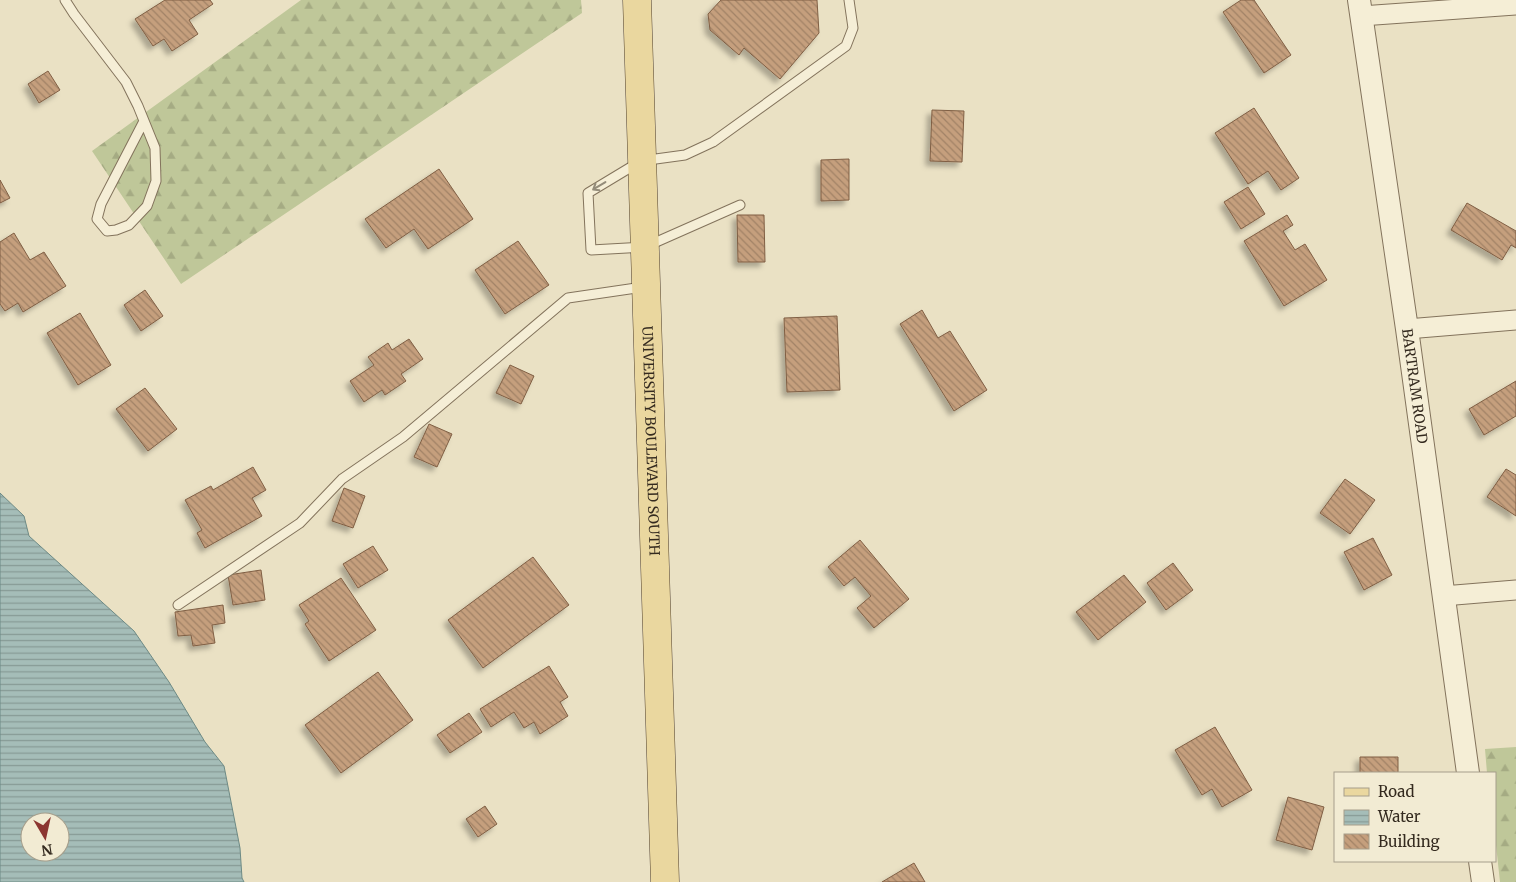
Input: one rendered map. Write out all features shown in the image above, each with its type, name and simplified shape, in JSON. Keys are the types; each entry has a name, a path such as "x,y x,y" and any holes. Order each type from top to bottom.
{"main road":[{"name":"UNIVERSITY BOULEVARD SOUTH","path":"637,0 665,882"}],"street":[{"path":"1360,8 1516,5"},
{"name":"BARTRAM ROAD","path":"1360,8 1407,329 1468,772"},
{"path":"1407,329 1516,320"},
{"path":"1443,596 1516,590"},
{"path":"1480,862 1483,882"}],"lane":[{"path":"65,0 126,82 144,121 155,148 156,181 147,206 129,225 108,231 97,219 101,204 144,121"},
{"path":"740,205 645,247 591,250 588,193 642,162 685,155 713,142 846,46 853,28 849,0"},
{"path":"178,605 300,523 342,480 403,437 568,298 646,286"}],"green space":[{"path":"301,0 581,0 582,13 181,284 92,151"},
{"path":"1516,747 1516,882 1500,882 1496,845 1496,772 1487,772 1485,749"}],"water":[{"path":"0,493 24,516 29,536 134,631 169,682 205,742 224,766 240,848 242,878 244,882 0,882"}],"building":[{"path":"165,0 210,0 213,4 189,20 198,34 172,51 164,39 153,46 135,19"},
{"path":"721,0 817,0 819,33 780,79 744,48 739,55 710,30 708,14"},
{"path":"1241,0 1254,0 1291,55 1264,73 1223,12"},
{"path":"48,71 60,90 39,103 28,84"},
{"path":"1254,108 1299,178 1281,190 1268,171 1248,184 1215,133"},
{"path":"932,110 964,111 962,162 930,161"},
{"path":"849,159 849,200 821,201 821,160"},
{"path":"439,169 473,219 428,249 414,229 386,248 365,219"},
{"path":"0,180 10,198 0,203"},
{"path":"1248,187 1265,214 1241,229 1224,202"},
{"path":"1467,203 1516,231 1516,248 1511,245 1502,260 1451,230"},
{"path":"737,215 764,215 765,262 738,262"},
{"path":"1287,215 1293,225 1283,231 1295,250 1305,244 1327,280 1284,306 1244,241"},
{"path":"14,233 30,260 44,252 66,286 23,312 18,303 5,311 0,304 0,242"},
{"path":"518,241 549,285 505,314 475,270"},
{"path":"145,290 163,316 141,331 124,305"},
{"path":"922,310 938,338 950,331 987,390 954,411 900,324"},
{"path":"80,313 111,365 78,385 47,333"},
{"path":"837,316 840,390 787,392 784,318"},
{"path":"409,339 423,359 401,374 406,381 385,395 382,390 364,402 350,381 374,365 368,357 388,343 392,350"},
{"path":"510,365 534,376 521,404 496,393"},
{"path":"1516,381 1516,416 1484,435 1469,409"},
{"path":"145,388 177,429 148,451 116,409"},
{"path":"429,424 452,434 437,467 414,457"},
{"path":"253,467 266,490 252,498 262,516 205,548 197,533 202,530 185,500 211,486 213,490"},
{"path":"1506,469 1516,475 1516,516 1487,497"},
{"path":"1345,479 1375,500 1350,534 1320,513"},
{"path":"344,488 365,496 353,528 332,521"},
{"path":"1373,538 1392,575 1364,590 1344,552"},
{"path":"860,540 909,599 874,628 857,608 871,596 855,577 844,586 828,567"},
{"path":"373,546 388,570 358,588 343,564"},
{"path":"533,557 569,605 483,668 448,620"},
{"path":"1173,563 1193,590 1166,610 1147,583"},
{"path":"261,570 265,600 233,605 228,575"},
{"path":"1124,575 1146,602 1098,640 1076,612"},
{"path":"341,578 376,630 329,661 305,624 309,621 299,605"},
{"path":"223,605 225,623 212,625 215,643 193,646 191,635 178,636 175,612"},
{"path":"549,666 568,697 560,702 568,716 540,734 534,722 524,728 514,712 491,727 480,709"},
{"path":"378,672 413,720 341,773 305,725"},
{"path":"469,713 482,732 450,753 437,735"},
{"path":"1215,727 1252,790 1222,807 1212,789 1202,795 1175,750"},
{"path":"1360,757 1398,757 1398,772 1360,772"},
{"path":"1288,797 1324,807 1312,850 1276,840"},
{"path":"485,806 497,824 478,837 466,819"},
{"path":"914,863 925,882 882,882"}]}
